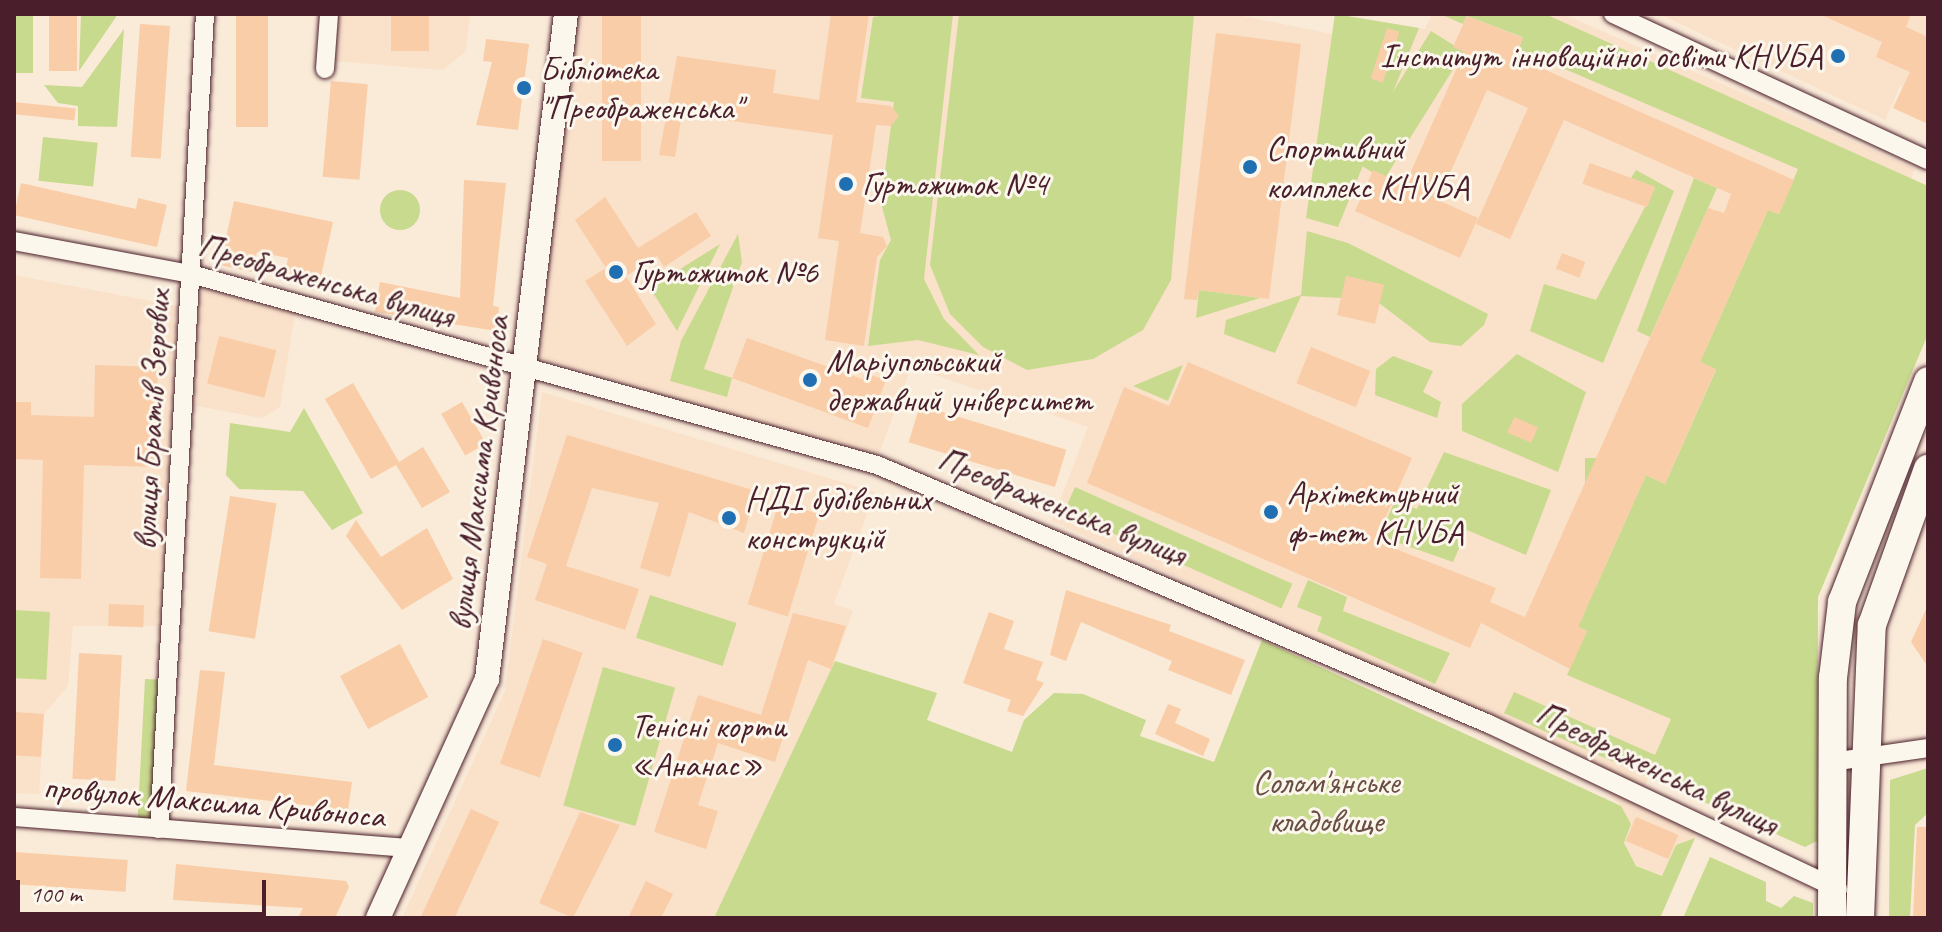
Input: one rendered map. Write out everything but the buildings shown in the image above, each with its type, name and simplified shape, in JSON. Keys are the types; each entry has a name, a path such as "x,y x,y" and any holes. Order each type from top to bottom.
{"main road":[{"path":"1832,918 1831,762 1842,602 1928,381"},
{"path":"1860,918 1862,760 1877,602 1928,469"}],"street":[{"name":"вулиця Братів Зерових","path":"159,829 205,14"},
{"path":"325,69 329,14"},
{"name":"вулиця Максима Кривоноса","path":"378,918 487,679 527,369 566,14"},
{"path":"1613,14 1928,160"},
{"name":"Преображенська вулиця","path":"14,241 191,274 877,465 1037,527 1489,724 1833,889 1861,888"},
{"path":"1831,762 1862,760 1928,748"},
{"name":"провулок Максима Кривоноса","path":"14,817 409,848"}],"shaded area":[{"path":"337,14 470,14 466,51 443,70 333,61"},
{"path":"577,14 1233,14 1332,34 1335,14 1425,29 1432,14 1563,14 1915,169 1644,788 1052,521 1088,427 911,367 878,457 538,359"},
{"name":"Інститут інноваційної освіти КНУБА","path":"1659,14 1928,14 1928,98 1900,86 1885,120"},
{"path":"14,275 177,306 162,626 73,626 68,686 44,714 39,794 14,793"},
{"path":"205,288 295,313 280,407 262,418 192,405 199,295"},
{"path":"542,392 875,492 834,604 853,611 832,669 714,918 402,918 505,691"},
{"path":"1596,781 1693,824 1695,838 1676,845 1662,876 1636,866 1624,842 1621,806"}],"green space":[{"path":"14,14 33,14 33,73 14,73"},
{"path":"81,14 118,14 79,71"},
{"path":"953,14 924,279 944,319 979,355 918,340 868,346 880,260 891,240 881,203 894,102 861,98 873,17"},
{"path":"959,14 1194,14 1171,280 1143,330 1093,359 1027,370 983,347 950,314 930,265"},
{"path":"1335,14 1419,28 1338,227 1306,218"},
{"path":"1440,14 1545,14 1928,186 1928,334 1818,597 1817,841 1805,847 1504,713 1514,692 1655,755 1671,719 1567,675 1587,631 1578,627 1646,475 1665,484 1716,370 1700,362 1768,210 1779,214 1798,169 1518,49 1522,37 1467,16 1463,24"},
{"path":"124,29 117,127 78,126 78,106 58,103 44,85 82,87"},
{"path":"1431,31 1464,52 1384,180 1351,159"},
{"path":"43,137 98,143 93,187 38,181"},
{"path":"1636,170 1674,191 1603,363 1530,331 1544,284 1596,300 1655,188 1631,178"},
{"path":"1694,178 1717,188 1650,337 1637,331"},
{"path":"400,190 414,196 420,210 414,224 400,230 386,224 380,210 386,196"},
{"path":"1307,231 1348,243 1488,314 1484,325 1461,346 1430,342 1379,303 1383,285 1346,276 1342,298 1301,296 1275,353 1224,334 1226,320 1301,295"},
{"path":"738,234 742,262 704,369 732,378 727,397 670,381 681,341"},
{"path":"720,244 677,331 650,288"},
{"path":"1199,290 1260,298 1196,318"},
{"path":"1517,354 1586,392 1558,472 1462,431 1462,404"},
{"path":"1393,356 1433,371 1423,392 1441,402 1437,418 1375,395 1376,369"},
{"path":"1183,365 1168,401 1133,386"},
{"path":"304,408 363,513 332,530 303,491 239,489 226,475 230,423 290,432"},
{"path":"1444,452 1551,490 1526,555 1467,530 1453,562 1379,536 1395,501 1417,509"},
{"path":"1585,458 1596,458 1596,609 1585,609"},
{"path":"1075,487 1292,584 1281,608 1064,512"},
{"path":"1308,580 1347,597 1343,611 1450,653 1435,684 1317,631 1322,617 1297,607"},
{"path":"650,595 737,623 723,666 636,638"},
{"path":"14,610 50,612 46,680 14,678"},
{"name":"Солом'янське кладовище","path":"1262,640 1621,806 1631,824 1624,843 1636,866 1662,876 1676,845 1695,838 1660,918 714,918 835,661 937,693 927,720 1012,752 1024,720 1054,693 1083,694 1146,720 1140,736 1214,762"},
{"name":"Тенісні корти «Ананас»","path":"603,667 675,688 635,826 563,805"},
{"path":"145,679 164,680 157,819 138,818"},
{"path":"1928,768 1928,813 1915,825 1910,918 1889,918 1890,780"},
{"path":"1710,857 1766,882 1766,901 1781,908 1794,896 1813,903 1813,918 1683,918"}],"place":[{"name":"Інститут інноваційної освіти КНУБА","path":"1838,56"},
{"name":"Бібліотека \"Преображенська\"","path":"524,88"},
{"name":"Спортивний комплекс КНУБА","path":"1250,167"},
{"name":"Гуртожиток №4","path":"846,184"},
{"name":"Гуртожиток №6","path":"616,272"},
{"name":"Маріупольський державний університет","path":"810,380"},
{"name":"Архітектурний ф-тет КНУБА","path":"1271,512"},
{"name":"НДІ будівельних конструкцій","path":"729,518"},
{"name":"Тенісні корти «Ананас»","path":"615,745"}]}
